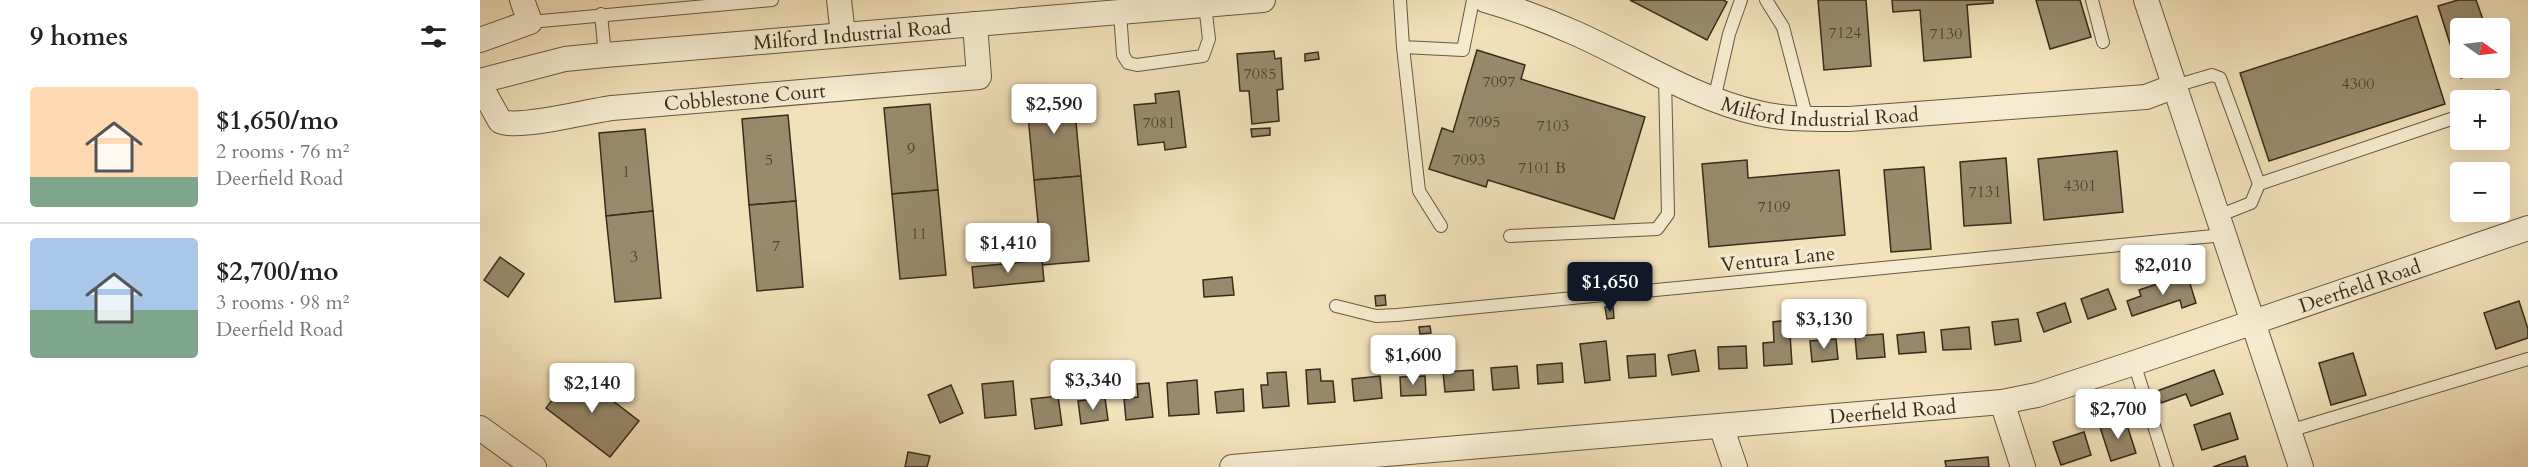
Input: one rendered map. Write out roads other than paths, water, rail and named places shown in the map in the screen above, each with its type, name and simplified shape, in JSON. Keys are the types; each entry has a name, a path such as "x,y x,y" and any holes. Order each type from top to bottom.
{"street":[{"path":"839,0 843,35"},
{"name":"Milford Industrial Road","path":"480,81 565,59 1263,0"},
{"name":"Milford Industrial Road","path":"1485,0 1522,11 1576,33 1714,100 1759,113 1807,119 1849,119 2146,97 2175,86"},
{"path":"2146,0 2301,467"},
{"path":"480,40 526,11"},
{"name":"Cobblestone Court","path":"480,86 500,122 517,126 579,112 612,108 979,77 975,24"},
{"name":"Deerfield Road","path":"1232,467 2002,402 2037,395 2134,363 2528,228"},
{"path":"2002,402 2023,467"},
{"path":"1721,426 1735,467"},
{"path":"480,428 526,465"}],"lane":[{"path":"526,11 601,14 772,0"},
{"path":"1400,0 1419,191 1441,226"},
{"path":"1403,47 1464,50 1473,0"},
{"path":"1714,100 1729,34 1741,0"},
{"path":"1766,0 1783,27 1807,119"},
{"path":"2092,0 2103,42"},
{"path":"1120,12 1123,55 1128,63 1137,65 1203,56 1209,39 1205,5"},
{"path":"601,14 605,55"},
{"path":"2175,86 2212,75 2220,78 2259,184 2450,119"},
{"path":"1510,236 1657,229 1668,214 1665,78"},
{"name":"Ventura Lane","path":"1336,306 1376,316 1397,315 2221,225 2251,203 2259,184"},
{"path":"2289,431 2528,359"},
{"path":"2134,363 2167,467"}]}
